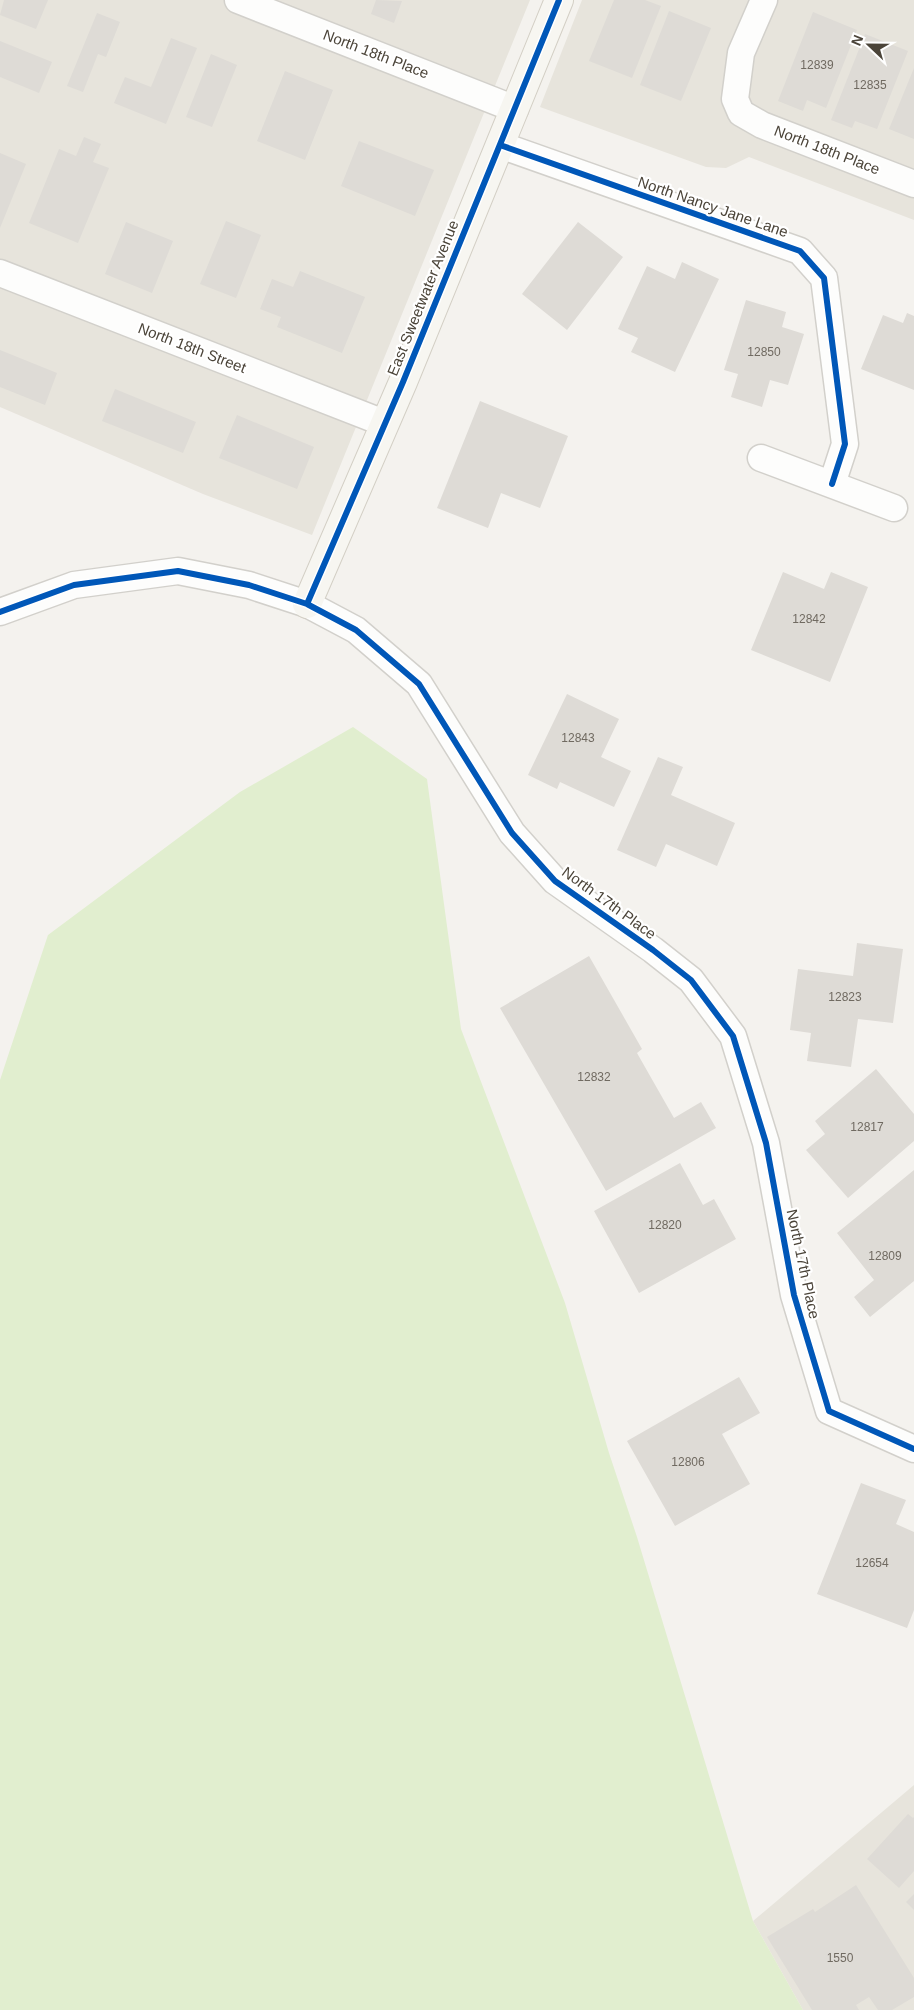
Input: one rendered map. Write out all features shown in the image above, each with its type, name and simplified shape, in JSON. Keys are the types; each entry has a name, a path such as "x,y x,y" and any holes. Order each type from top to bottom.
{"street":[{"name":"North 18th Place","path":"238,0 515,109"},
{"name":"East Sweetwater Avenue","path":"307,604 559,0"},
{"name":"North 18th Place","path":"764,0 741,53 736,99 741,114 762,125 914,184"},
{"name":"North Nancy Jane Lane","path":"500,145 800,251 824,278 845,444 832,484"},
{"name":"North 18th Street","path":"0,273 384,423"},
{"path":"761,458 894,508"},
{"name":"North 17th Place","path":"0,612 74,585 178,571 249,585 307,604 356,630 419,684 512,833 555,882 654,950 691,980 733,1036 766,1143 794,1295 829,1411 914,1449"}],"shaded area":[{"path":"0,0 530,0 312,535 203,494 0,407"},
{"path":"582,0 914,0 914,220 749,157 726,168 706,167 540,107"},
{"path":"914,1785 914,2010 803,2010 753,1921"}],"green space":[{"path":"353,727 427,779 461,1029 565,1303 609,1453 637,1537 753,1921 803,2010 0,2010 0,1080 48,935 240,792"}],"building":[{"path":"4,0 48,0 36,29 0,15"},
{"path":"376,0 402,1 394,23 371,14"},
{"path":"614,0 645,0 661,6 632,78 589,61"},
{"path":"669,11 711,28 681,101 640,85"},
{"path":"813,12 857,30 826,108 807,100 803,111 778,101"},
{"path":"97,13 120,22 106,57 98,54 83,92 67,86"},
{"path":"865,34 908,51 877,129 855,121 852,128 831,120"},
{"path":"171,38 197,48 166,124 114,103 125,77 151,87"},
{"path":"0,41 52,62 39,93 0,77"},
{"path":"211,54 237,65 212,127 186,117"},
{"path":"914,68 914,139 889,129"},
{"path":"285,71 333,90 305,160 257,141"},
{"path":"84,137 101,144 93,162 109,168 78,243 29,223 59,149 76,156"},
{"path":"359,141 434,170 415,216 341,186"},
{"path":"0,153 26,164 0,228"},
{"path":"226,221 261,235 236,298 200,284"},
{"path":"126,222 173,241 152,293 105,274"},
{"path":"578,222 623,257 567,330 522,294"},
{"path":"682,262 719,279 675,372 631,352 638,338 618,329 647,266 675,279"},
{"path":"300,271 365,297 342,353 277,327 281,317 260,309 272,279 293,287"},
{"path":"746,300 786,312 782,327 804,334 788,385 770,380 762,407 731,397 738,374 724,370"},
{"path":"907,313 914,316 914,390 861,369 883,315 903,323"},
{"path":"0,350 57,373 45,405 0,387"},
{"path":"115,389 196,422 183,453 102,421"},
{"path":"480,401 568,436 540,508 501,493 488,528 437,508"},
{"path":"237,415 314,447 297,489 219,458"},
{"path":"783,572 824,589 831,572 868,587 830,682 751,650"},
{"path":"567,694 619,719 601,757 631,771 614,807 560,782 557,789 528,775"},
{"path":"658,757 683,767 671,795 735,823 717,866 666,844 656,867 617,850"},
{"path":"857,943 903,949 893,1023 858,1019 851,1067 807,1061 811,1033 790,1030 798,969 853,976"},
{"path":"589,956 642,1049 637,1053 674,1118 701,1102 716,1128 606,1191 500,1008"},
{"path":"876,1069 914,1114 914,1141 848,1198 806,1150 825,1134 815,1121"},
{"path":"680,1163 703,1205 714,1199 736,1239 639,1293 594,1211"},
{"path":"914,1170 914,1281 870,1317 854,1297 874,1280 837,1233"},
{"path":"739,1377 760,1413 722,1434 750,1484 675,1526 627,1441"},
{"path":"861,1483 906,1500 896,1524 914,1532 914,1610 907,1628 817,1594"},
{"path":"908,1814 914,1817 914,1871 899,1888 867,1859"},
{"path":"856,1885 914,1978 914,1997 892,2010 878,2010 869,1997 856,2005 859,2010 812,2010 767,1937 813,1909 815,1912"},
{"path":"914,1894 914,1910 906,1902"}],"cycle path":[{"path":"307,604 403,382 559,0"},
{"path":"500,145 800,251 824,278 845,444 832,484"},
{"path":"0,612 74,585 178,571 249,585 307,604 356,630 419,684 512,833 555,881 653,950 691,980 733,1036 766,1143 794,1295 829,1411 914,1449"}]}
